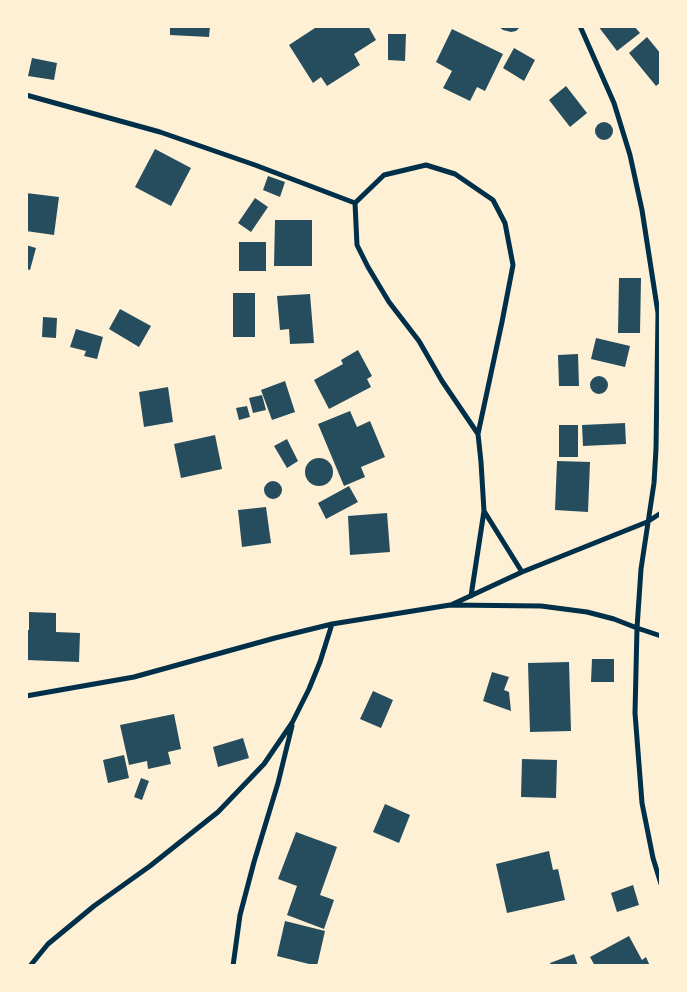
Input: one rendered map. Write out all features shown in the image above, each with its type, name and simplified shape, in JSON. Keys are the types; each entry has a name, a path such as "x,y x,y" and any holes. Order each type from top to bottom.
{"street":[{"path":"580,26 614,103 630,156 642,210 658,313 656,449 654,483 641,569 637,628 635,713 642,803 653,858 661,884"},
{"path":"26,95 160,132 355,203"},
{"path":"471,596 484,510 478,434 512,265 505,223 493,200 455,174 426,165 384,175 355,203 356,245 389,302 419,341 478,434"},
{"path":"484,510 522,572"},
{"path":"450,605 522,572 648,522 661,513"},
{"path":"26,696 134,677 332,624 450,605 541,606 587,612 614,618 661,636"},
{"path":"30,966 48,944 94,906 150,866 218,812 264,764 292,723 309,689 332,624"},
{"path":"233,966 242,906 278,783 292,723"},
{"path":"653,858 661,857"}],"building":[{"path":"170,26 210,26 209,37 170,35"},
{"path":"318,26 368,26 376,40 354,54 360,65 327,86 321,77 313,83 289,45"},
{"path":"498,26 521,26 516,31 511,32 503,30"},
{"path":"598,26 634,26 640,33 617,51"},
{"path":"452,29 503,54 485,91 477,87 470,101 443,88 452,71 436,62"},
{"path":"388,34 406,34 405,61 388,60"},
{"path":"647,37 661,54 661,82 656,86 629,53"},
{"path":"514,48 535,60 524,81 503,68"},
{"path":"32,58 57,63 54,80 28,76"},
{"path":"566,86 587,113 570,127 549,100"},
{"path":"604,122 610,125 613,131 610,137 604,140 598,137 595,131 598,125"},
{"path":"155,149 191,168 171,206 135,187"},
{"path":"268,176 285,182 280,197 263,190"},
{"path":"26,193 59,197 54,235 26,231"},
{"path":"255,198 268,207 251,232 238,223"},
{"path":"275,220 312,220 312,266 274,266"},
{"path":"239,242 266,242 266,271 239,271"},
{"path":"26,245 36,248 30,270 26,269"},
{"path":"619,278 641,278 640,333 618,333"},
{"path":"233,293 255,293 255,337 233,337"},
{"path":"310,294 314,343 290,344 289,329 280,330 277,296"},
{"path":"120,309 151,326 139,347 109,329"},
{"path":"43,317 57,318 56,338 42,337"},
{"path":"76,329 103,337 97,359 84,356 86,351 70,347"},
{"path":"596,338 630,346 625,367 591,359"},
{"path":"358,350 372,376 367,379 371,387 329,409 314,380 343,364 341,360"},
{"path":"578,354 579,386 559,386 558,355"},
{"path":"599,376 605,379 608,385 605,391 599,394 593,391 590,385 593,379"},
{"path":"285,381 295,412 272,420 261,390"},
{"path":"168,387 173,422 144,427 139,392"},
{"path":"262,395 266,410 253,413 249,398"},
{"path":"247,406 250,417 239,420 236,408"},
{"path":"350,411 357,427 370,421 385,457 361,467 365,477 344,486 318,424"},
{"path":"625,423 626,444 583,446 582,425"},
{"path":"559,425 578,425 578,457 559,457"},
{"path":"215,435 222,469 181,478 174,444"},
{"path":"287,439 298,461 287,468 274,446"},
{"path":"319,458 329,462 333,472 329,482 319,486 309,482 305,472 309,462"},
{"path":"557,461 590,462 588,512 555,510"},
{"path":"273,481 279,484 282,490 279,496 273,499 267,496 264,490 267,484"},
{"path":"349,486 358,502 326,519 318,503"},
{"path":"266,507 271,543 242,547 238,510"},
{"path":"387,513 390,552 350,555 348,516"},
{"path":"29,612 56,613 56,632 80,633 79,662 26,660 26,630 29,630"},
{"path":"592,659 614,659 614,682 591,682"},
{"path":"569,662 571,731 530,732 528,663"},
{"path":"492,672 509,677 504,690 509,692 511,711 483,701"},
{"path":"373,691 393,700 381,728 360,719"},
{"path":"174,714 181,749 168,752 171,764 148,769 147,761 129,765 120,725"},
{"path":"243,738 249,758 218,767 213,747"},
{"path":"124,755 129,778 108,783 103,760"},
{"path":"522,759 557,760 556,798 521,797"},
{"path":"141,778 149,781 142,800 134,797"},
{"path":"385,804 410,815 399,843 373,832"},
{"path":"296,832 337,847 320,895 334,900 324,929 287,915 297,886 278,879"},
{"path":"549,851 553,870 558,869 565,900 507,913 496,864"},
{"path":"633,885 639,905 617,912 611,893"},
{"path":"285,921 325,931 317,966 277,956"},
{"path":"629,936 642,960 646,957 650,966 595,966 590,957"},
{"path":"574,954 578,966 551,966 550,963"}]}
